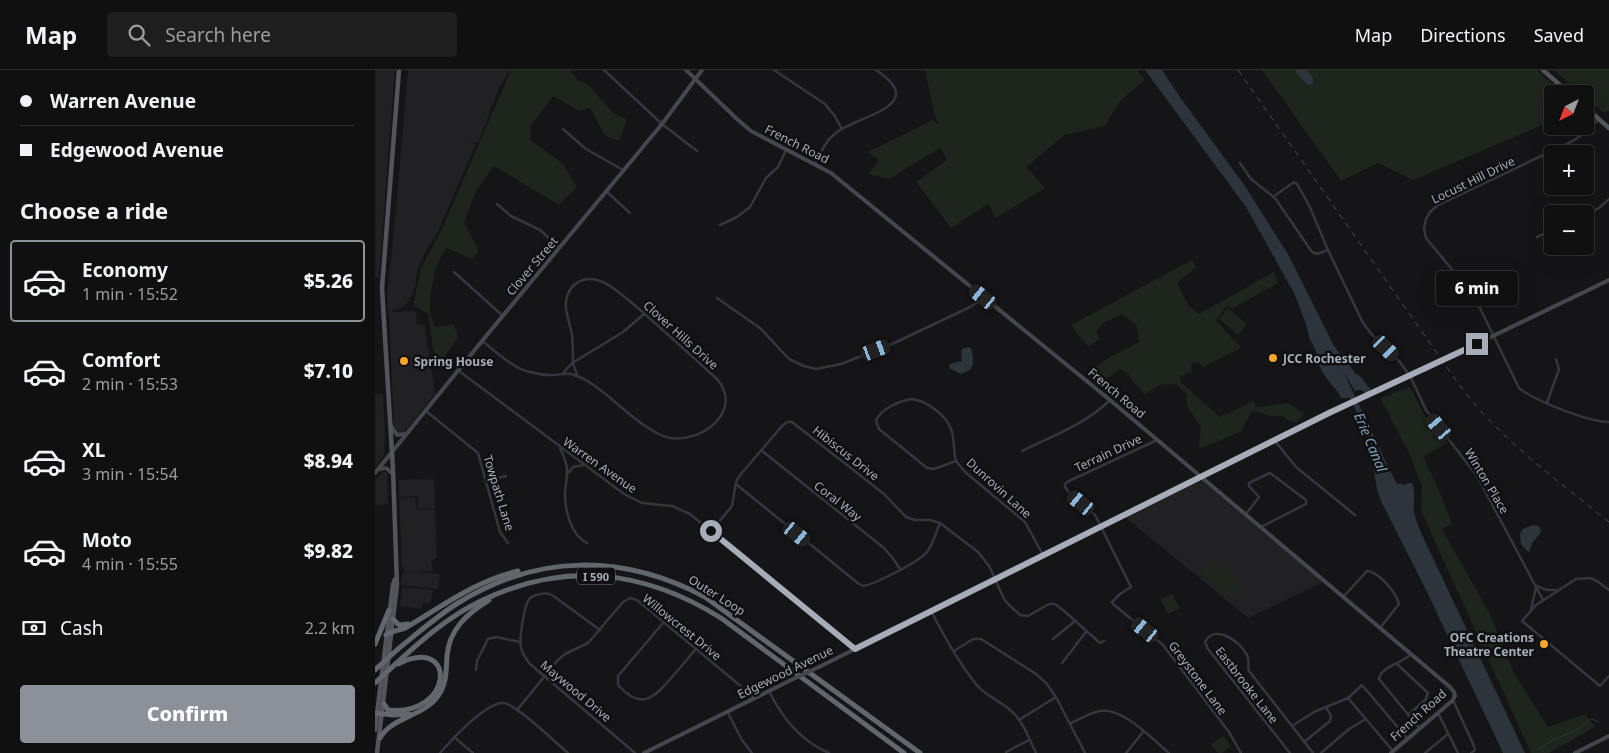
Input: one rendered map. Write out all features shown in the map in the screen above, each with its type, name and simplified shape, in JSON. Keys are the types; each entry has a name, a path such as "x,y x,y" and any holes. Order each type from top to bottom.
{"highway":[{"name":"Outer Loop","path":"375,670 398,649 457,604 485,588 531,570 569,565 609,566 641,571 683,585 705,597 919,753"},
{"path":"388,633 405,628 467,590 485,582 521,571 531,570"},
{"name":"Outer Loop","path":"375,683 458,614 481,600 504,591 555,577 618,577 653,585 677,594 721,618 904,753"},
{"path":"380,738 387,727 431,704 443,689 448,648 458,625 472,611 504,591"},
{"path":"375,644 389,610"},
{"path":"393,619 399,625 405,625 418,620"},
{"path":"384,704 388,710 400,712 412,710 428,699 441,683 439,667 428,658 413,658 396,664"},
{"path":"380,713 404,715 415,713"}],"main road":[{"path":"377,753 380,738 380,713 388,633 393,619 397,585 395,578 392,453 382,288 399,70"},
{"path":"1543,70 1559,85"},
{"path":"1594,115 1609,128"},
{"path":"375,730 384,704 389,610 395,578"}],"street":[{"path":"605,70 663,124 697,151"},
{"name":"French Road","path":"686,70 744,126 831,173 1202,477 1454,692 1453,700 1392,752"},
{"name":"Clover Street","path":"376,472 482,341 663,124 703,70"},
{"path":"773,70 825,104 842,129"},
{"path":"815,164 828,141 842,129 886,109 893,102 896,92 894,85 877,70"},
{"name":"Locust Hill Drive","path":"1599,120 1577,139 1438,205 1427,215 1424,229 1428,242 1474,296 1519,388 1527,395 1547,403 1594,420 1609,422"},
{"path":"563,130 586,149 624,171"},
{"path":"720,224 737,217 750,207 766,178 776,169 786,150"},
{"path":"1241,163 1251,179 1273,197 1312,252 1317,254 1328,250"},
{"name":"Winton Place","path":"1273,197 1294,182 1297,184 1363,323 1373,336 1399,361 1410,376 1426,410 1477,476 1543,600"},
{"path":"607,192 630,213"},
{"path":"1594,210 1609,199"},
{"path":"497,204 514,218 540,230 560,248"},
{"path":"1537,237 1544,234"},
{"path":"454,272 503,316"},
{"name":"Clover Hills Drive","path":"482,341 521,369 540,374 571,374 578,376 603,392 652,430 667,437 680,438 691,436 709,428 723,414 726,402 720,382 645,314 603,282 588,279 575,284 568,293 566,302 573,341 573,363 578,376"},
{"name":"Edgewood Avenue","path":"644,753 1343,407 1609,280"},
{"path":"717,298 760,328 789,359 804,366 824,368 841,364 892,344 968,308 983,297"},
{"path":"562,374 579,357 623,332 645,314"},
{"path":"1547,403 1559,369 1556,359"},
{"name":"Warren Avenue","path":"459,371 629,497 646,504 682,509 855,649"},
{"name":"Dunrovin Lane","path":"956,461 935,469 927,468 880,430 876,422 878,416 882,412 907,400 917,400 924,403 941,416 952,432 956,461 965,472 1025,522 1043,555"},
{"path":"1022,451 1087,419 1109,400"},
{"name":"Towpath Lane","path":"426,411 475,450 480,457 485,482 500,532 508,543"},
{"name":"Hibiscus Drive","path":"711,531 733,504 735,484 740,474 787,422 793,422 884,494 906,517 941,523"},
{"path":"390,423 397,435 402,436 408,433"},
{"name":"Terrain Drive","path":"1101,527 1095,515 1067,491 1065,484 1157,440"},
{"path":"1275,441 1294,465 1355,515"},
{"path":"559,446 563,454 567,475 565,496 568,516 577,535 587,543"},
{"name":"Coral Way","path":"761,450 884,548 900,570"},
{"path":"567,475 573,467 584,465"},
{"path":"376,472 386,468 393,474"},
{"path":"1246,515 1259,498 1249,486 1249,483 1270,473 1306,500 1306,504 1261,527"},
{"path":"485,482 506,476"},
{"path":"735,484 862,585 869,585 900,570 925,554 941,523 982,556 1009,605 1020,614 1027,616 1052,604 1063,610 1100,643 1104,641"},
{"name":"Greystone Lane","path":"1101,527 1131,587 1120,594 1112,602 1113,604 1163,645 1229,732 1241,753"},
{"path":"1343,597 1367,571 1378,577 1393,590 1399,604 1380,628"},
{"path":"1609,590 1597,581 1589,578 1576,580 1543,600 1521,621 1600,686 1609,676"},
{"path":"1530,611 1536,586 1547,590 1559,590"},
{"path":"476,670 477,661 488,639 496,637 520,642 528,599 547,594 552,595 600,630"},
{"name":"Willowcrest Drive","path":"517,710 560,658 586,645 623,602 630,598 637,600 755,698"},
{"path":"931,611 977,686 1009,709 1019,720 1036,753"},
{"path":"1053,639 1075,621"},
{"path":"663,622 618,676 619,687 635,698 653,697 696,649"},
{"path":"1062,663 1086,632"},
{"name":"Eastbrooke Lane","path":"1290,753 1208,649 1205,644 1207,639 1215,634 1222,634 1243,650 1248,659 1249,671 1313,753"},
{"path":"954,651 973,639 985,640 1036,674 1046,683 1056,697 1085,753"},
{"name":"Maywood Drive","path":"520,642 525,658 635,753"},
{"path":"1411,654 1381,673 1379,679 1420,729"},
{"path":"1397,664 1428,692 1426,699 1408,715"},
{"name":"Eastbrooke Lane","path":"1292,726 1310,714 1348,698 1362,685 1408,738"},
{"path":"769,691 777,707 792,727 809,742 829,753"},
{"path":"1019,720 1056,697"},
{"path":"1348,698 1392,752"},
{"path":"1453,700 1474,746 1475,750 1471,753"},
{"path":"440,753 454,737 494,705 505,703 517,710 569,753"},
{"path":"1304,742 1330,721 1331,716 1326,707"},
{"path":"1071,723 1095,712 1108,710 1124,716 1169,753"},
{"path":"727,712 742,740 752,753"},
{"path":"1438,713 1457,753"},
{"path":"1321,753 1349,729 1365,719"},
{"path":"1125,753 1143,732"},
{"path":"1425,753 1448,734"},
{"path":"1575,753 1609,736"},
{"path":"454,737 473,753"},
{"path":"1006,752 1029,740"}],"shaded area":[{"path":"375,70 395,70 379,277 375,277"},
{"path":"408,70 510,70 499,88 478,143 467,142 476,144 436,236 429,245 418,268 415,286 411,297 408,298 411,300 402,307 390,312 416,311 417,325 425,325 435,393 403,434 399,435 394,429 387,292"},
{"path":"511,70 570,70 578,80 588,84 613,113 627,120 619,141 605,136 590,108 579,111 553,96 530,127 531,140 563,164 577,187 559,205 494,166 477,189 464,222 479,251 472,259 447,248 436,269 431,296 430,311 432,319 435,327 454,324 458,337 436,370 428,314 413,305 421,268 442,229"},
{"path":"925,70 1137,70 1145,80 1119,102 1105,126 1065,135 1026,167 1045,188 996,218 988,204 951,228 916,182 947,160 940,148 889,179 868,174 879,160 868,152 933,120 939,125 934,113"},
{"path":"1262,70 1537,70 1553,85 1544,85 1544,124 1413,180 1378,163 1341,181"},
{"path":"1554,70 1609,70 1609,111 1604,113 1594,105 1594,85 1571,85"},
{"path":"1192,260 1196,267 1177,283 1189,306 1199,314 1274,272 1278,283 1233,308 1227,306 1216,320 1241,348 1203,367 1198,362 1191,364 1192,372 1180,376 1181,382 1220,417 1253,401 1257,407 1289,403 1304,414 1297,422 1289,421 1283,416 1270,416 1253,411 1242,431 1199,449 1201,427 1187,406 1187,395 1176,384 1160,385 1144,395 1128,374 1120,369 1098,385 1086,373 1112,356 1139,342 1137,326 1122,314 1103,323 1096,332 1100,339 1088,347 1071,325"},
{"path":"1228,308 1247,324 1238,335 1219,319"},
{"path":"1410,387 1423,413 1448,443 1423,456 1452,524 1442,529 1490,614 1514,673 1548,727 1585,714 1595,727 1549,753 1531,753 1421,511 1422,487 1410,455 1380,398"},
{"path":"375,394 383,394 385,433 384,455 375,467"},
{"path":"382,472 387,472 388,504 375,505 375,481"},
{"path":"434,479 435,508 418,509 418,496 399,497 399,480"},
{"path":"1203,481 1323,582 1248,618 1125,517"},
{"path":"415,497 417,510 435,509 437,557 431,561 433,571 411,572 440,574 438,589 401,585 402,575 405,572 410,572 405,571 402,566 399,498"},
{"path":"1213,558 1244,584 1232,599 1201,573"},
{"path":"402,587 433,590 430,603 423,603 421,609 400,606"},
{"path":"1172,594 1180,608 1168,614 1160,599"},
{"path":"1223,736 1231,746 1222,753 1218,753 1211,745"}],"water":[{"name":"Erie Canal","path":"1145,70 1162,70 1245,186 1289,256 1334,346 1371,390 1365,393 1361,390 1355,391 1343,371 1396,483 1406,485 1407,483 1412,483 1416,521 1525,753 1503,753 1427,592 1381,501 1377,489 1374,463 1372,463 1373,452 1375,453 1373,448 1350,398 1341,398 1321,368 1294,293 1246,207"},
{"path":"1296,70 1307,70 1313,78 1313,84 1308,85 1297,74"},
{"path":"971,348 973,360 970,370 961,374 949,368 950,364 962,361 962,349"},
{"path":"1533,525 1539,526 1541,532 1532,543 1529,553 1521,544 1520,534 1523,529"}],"waterway":[{"path":"1539,749 1553,740 1577,730 1592,719 1599,722"}],"railway":[{"path":"1238,70 1474,403 1491,422 1529,457 1609,522"}],"place":[{"name":"JCC Rochester","path":"1273,358"},
{"name":"Spring House","path":"404,361"},
{"name":"OFC Creations Theatre Center","path":"1544,644"}],"route":[{"path":"711,531 855,649 1331,412 1477,344"}]}
